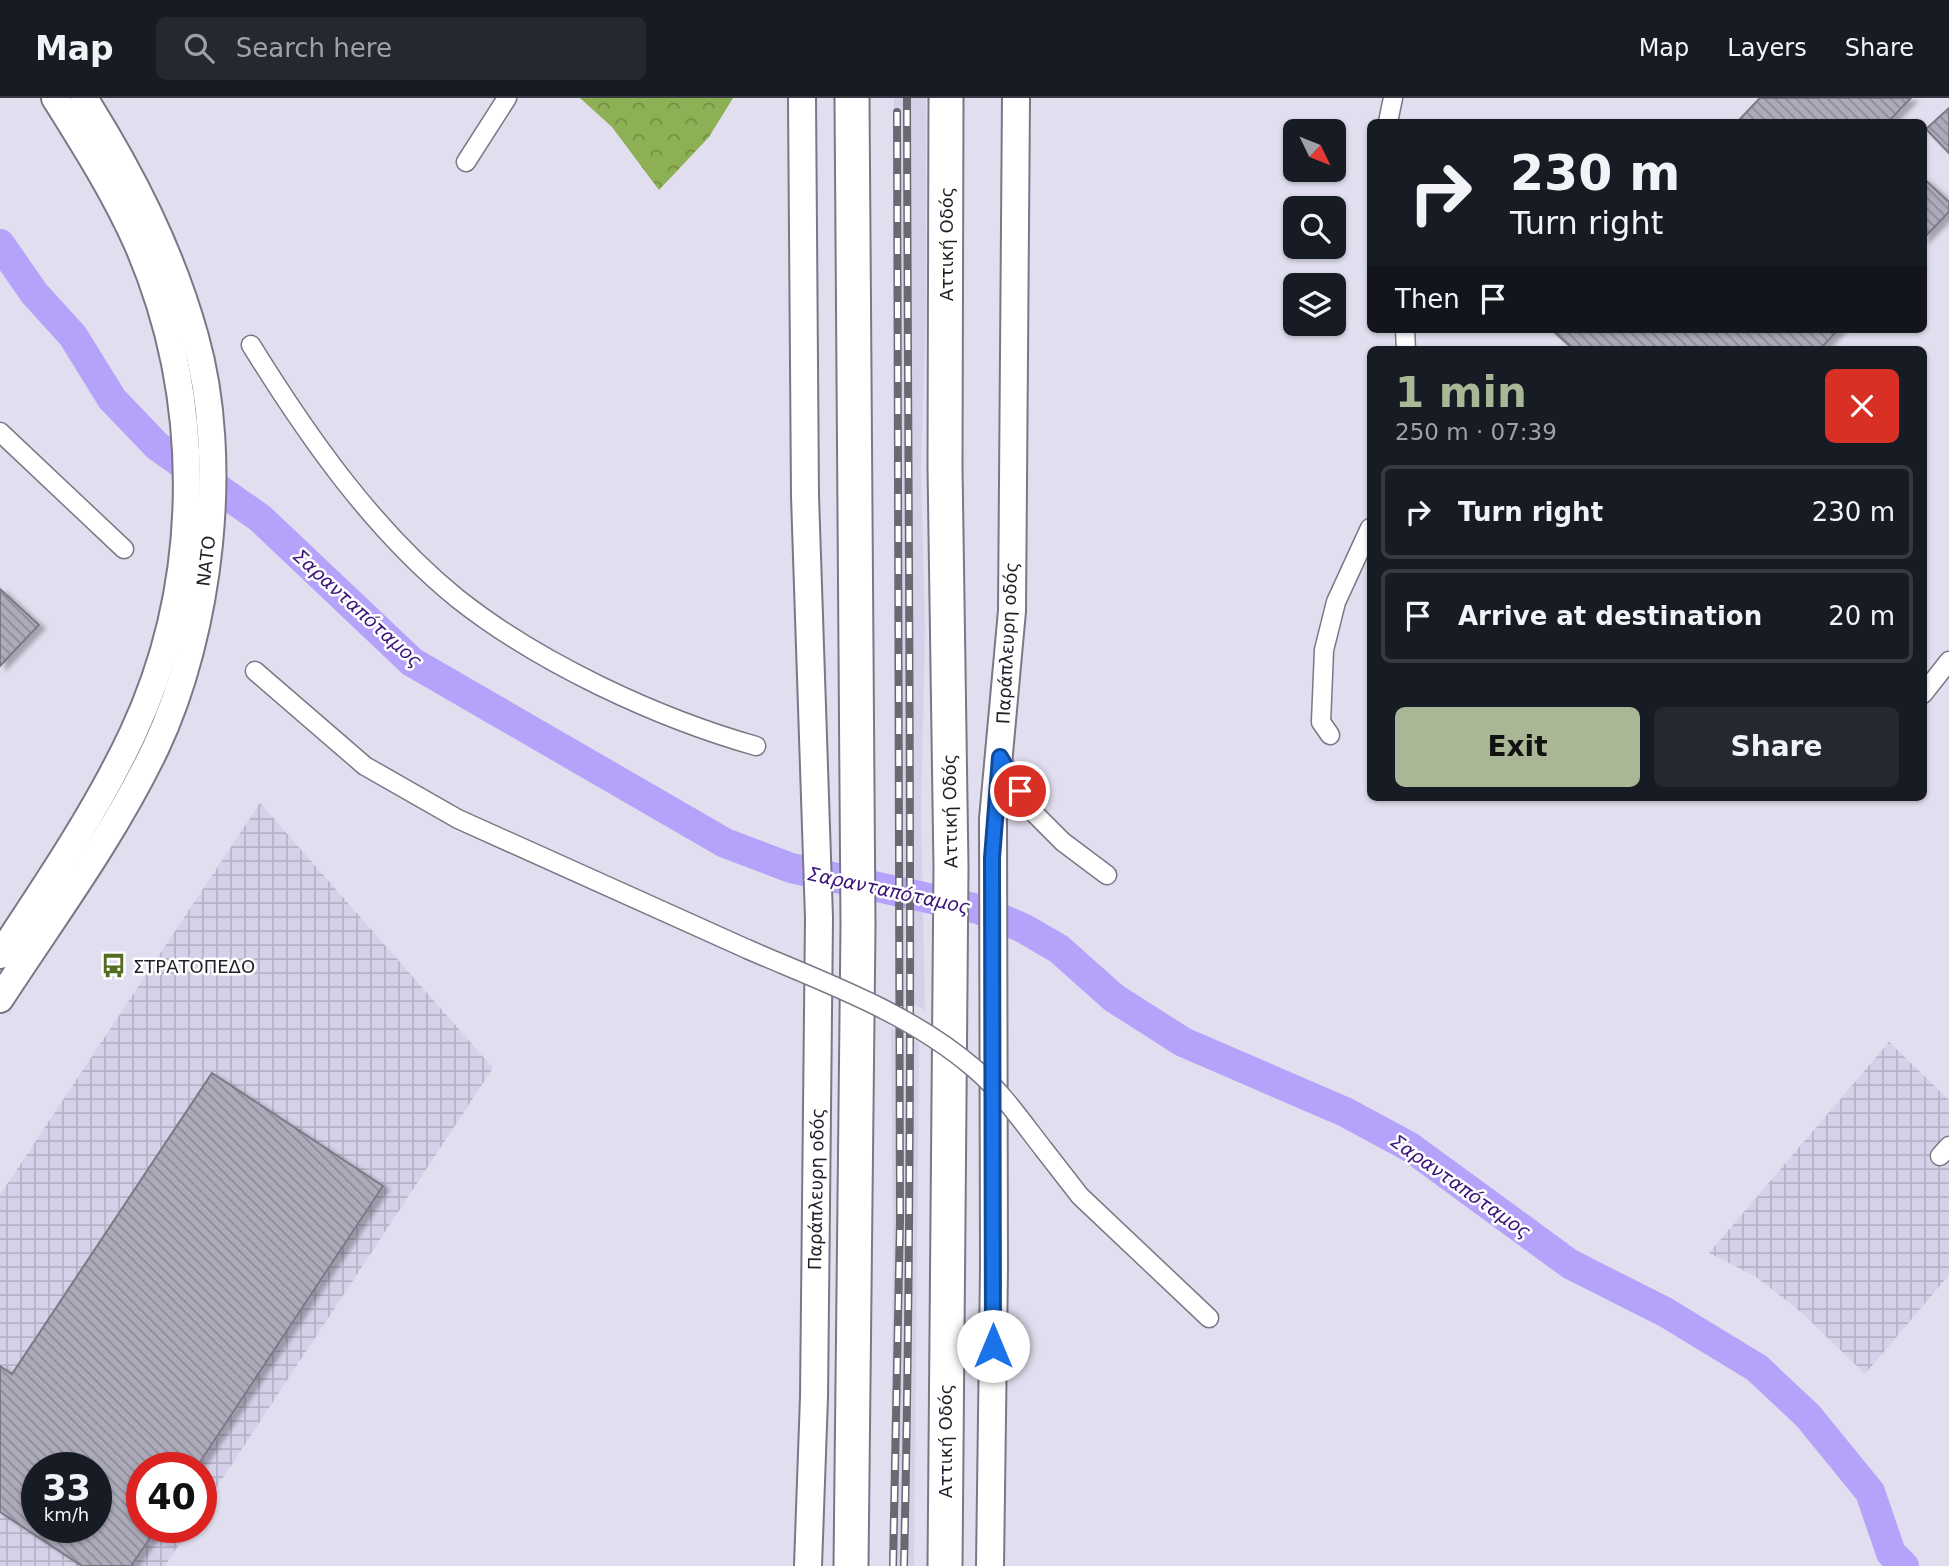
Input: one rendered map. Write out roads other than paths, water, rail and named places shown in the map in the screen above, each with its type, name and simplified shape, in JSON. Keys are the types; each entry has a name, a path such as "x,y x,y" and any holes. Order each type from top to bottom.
{"highway":[{"path":"851,1566 858,926 852,98"},
{"name":"Αττική Οδός","path":"945,1566 945,1287 951,948 945,467 946,98"}],"street":[{"name":"ΝΑΤΟ","path":"55,98 104,178 138,246 173,347 191,378"},
{"name":"ΝΑΤΟ","path":"0,999 105,842 157,744 196,628 195,565 187,504 185,439 196,339 158,230 136,186 84,98"},
{"path":"466,162 508,98"},
{"name":"Παράπλευρη οδός","path":"803,98 805,496 819,918 814,1397 808,1566"},
{"name":"Παράπλευρη οδός","path":"990,1566 994,1281 993,819 1012,611 1016,98"},
{"path":"1389,119 1393,98"},
{"path":"251,345 296,418 345,481 409,553 459,599 522,642 620,696 713,734 756,746"},
{"path":"0,432 124,549"},
{"path":"1330,735 1321,722 1324,650 1336,602 1367,535"},
{"name":"ΝΑΤΟ","path":"0,955 82,824 133,733 195,565"},
{"path":"1927,689 1949,661"},
{"path":"255,671 365,766 458,819 871,1003 940,1042 976,1070 1080,1196 1209,1318"},
{"path":"1000,757 1029,808 1063,842 1107,876"}],"waterway":[{"name":"Σαρανταπόταμος","path":"0,244 34,293 73,336 112,399 157,446 260,518 412,662 725,843 791,868 978,909 1023,928 1059,949 1114,998 1183,1042 1345,1112 1410,1147 1570,1264 1665,1312 1757,1368 1808,1416 1870,1492 1891,1553 1904,1566"}],"railway":[{"path":"904,1566 910,1016 907,98"},
{"path":"893,1566 900,1220 897,112"}],"place":[{"name":"ΣΤΡΑΤΟΠΕΔΟ","path":"113,966"}]}
